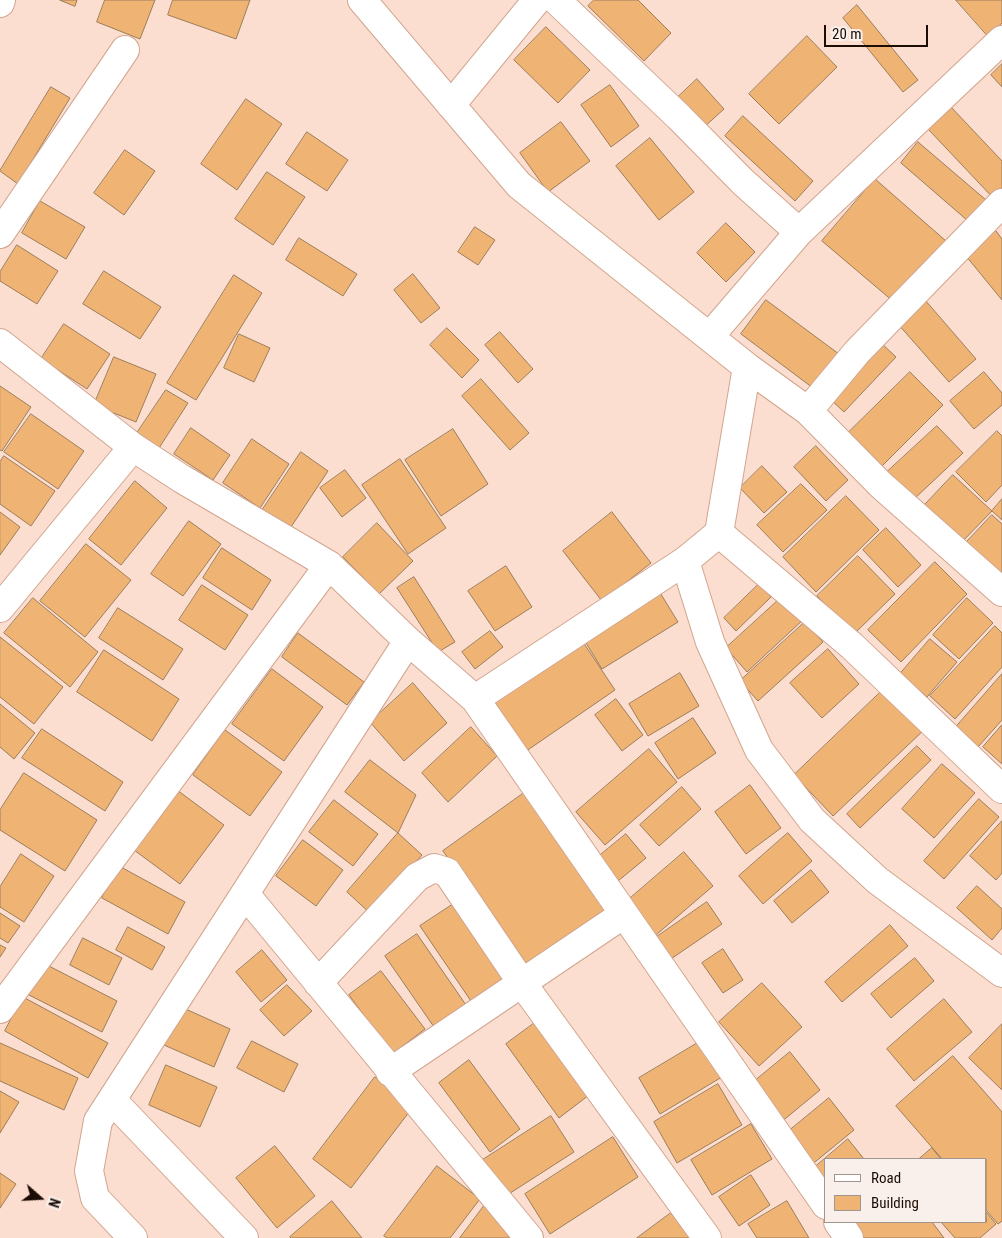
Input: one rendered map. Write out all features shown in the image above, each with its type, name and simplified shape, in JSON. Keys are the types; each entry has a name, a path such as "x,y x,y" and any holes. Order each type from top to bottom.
{"street":[{"path":"362,0 519,185 747,367 808,411 881,485 1002,592"},
{"path":"451,105 538,0"},
{"path":"556,0 679,117 743,182 799,232"},
{"path":"710,336 799,232 1002,40"},
{"path":"0,234 125,50"},
{"path":"808,411 856,352 1002,203"},
{"path":"0,343 133,447 182,479 329,565 408,641 475,699 824,1202"},
{"path":"475,699 685,561 719,533 747,367"},
{"path":"0,608 133,447"},
{"path":"719,533 852,646 1002,788"},
{"path":"685,561 710,642 759,750 812,820 877,880 1002,973"},
{"path":"0,1009 329,565"},
{"path":"133,1238 95,1198 89,1171 98,1121 246,895 408,641"},
{"path":"318,983 417,877 434,868 447,872 522,983 708,1238"},
{"path":"246,895 390,1072 529,1238"},
{"path":"390,1072 624,914"},
{"path":"112,1100 244,1238"},
{"path":"839,1223 849,1238"}],"building":[{"path":"60,0 77,0 75,6"},
{"path":"105,0 155,0 140,39 97,22"},
{"path":"173,0 250,0 236,39 168,15"},
{"path":"594,0 638,0 671,33 644,61 588,6"},
{"path":"956,0 1002,0 1002,23 988,36"},
{"path":"857,5 918,80 903,92 843,18"},
{"path":"546,27 590,70 558,103 514,60"},
{"path":"807,36 837,67 779,124 749,94"},
{"path":"1002,64 1002,87 991,75"},
{"path":"697,79 724,109 703,128 676,99"},
{"path":"610,85 639,126 611,147 581,105"},
{"path":"51,87 70,98 18,184 0,171"},
{"path":"246,99 282,124 237,190 201,164"},
{"path":"951,107 1002,161 1002,196 996,201 928,129"},
{"path":"743,116 813,181 795,201 725,136"},
{"path":"561,122 590,161 548,192 520,153"},
{"path":"307,132 348,160 327,191 286,164"},
{"path":"650,138 694,192 659,220 616,166"},
{"path":"918,142 986,200 968,221 901,163"},
{"path":"125,150 155,171 124,215 94,193"},
{"path":"267,172 305,197 273,245 235,219"},
{"path":"875,179 946,241 894,302 822,241"},
{"path":"40,201 85,227 66,259 22,233"},
{"path":"726,223 755,252 726,282 697,253"},
{"path":"475,227 495,240 478,265 458,252"},
{"path":"996,231 1002,239 1002,300 966,256"},
{"path":"299,238 357,274 343,296 286,260"},
{"path":"17,245 58,271 37,304 0,281 0,272"},
{"path":"104,271 161,307 140,339 83,304"},
{"path":"413,274 440,308 421,323 394,290"},
{"path":"234,275 262,293 196,400 167,383"},
{"path":"766,300 839,354 813,388 741,334"},
{"path":"925,300 976,359 949,382 898,324"},
{"path":"64,324 110,354 87,389 41,359"},
{"path":"447,328 479,360 462,378 430,345"},
{"path":"500,332 533,369 518,383 485,345"},
{"path":"239,334 270,348 254,382 224,368"},
{"path":"880,342 896,357 844,412 828,397"},
{"path":"114,357 156,374 136,422 94,405"},
{"path":"910,372 943,405 882,466 849,432"},
{"path":"984,372 1002,393 1002,405 974,429 950,401"},
{"path":"481,379 529,433 510,450 462,396"},
{"path":"0,386 31,407 2,451 0,450"},
{"path":"166,390 188,403 159,448 137,433"},
{"path":"31,414 84,451 58,489 4,452"},
{"path":"937,426 963,453 913,500 887,472"},
{"path":"191,428 230,455 213,480 174,454"},
{"path":"453,429 488,484 441,516 405,460"},
{"path":"997,431 1002,436 1002,485 986,502 956,472"},
{"path":"252,439 289,464 260,508 223,483"},
{"path":"816,446 848,480 826,501 794,467"},
{"path":"301,452 328,471 287,533 259,515"},
{"path":"4,456 55,491 31,526 0,504 0,462"},
{"path":"400,459 446,528 408,554 362,485"},
{"path":"762,466 787,492 764,513 740,488"},
{"path":"345,470 366,498 342,517 320,488"},
{"path":"953,475 992,511 957,547 919,511"},
{"path":"135,481 167,508 121,565 89,539"},
{"path":"801,484 827,510 783,552 757,525"},
{"path":"846,496 879,530 816,592 783,557"},
{"path":"1002,499 1002,520 992,511"},
{"path":"0,512 20,527 0,555"},
{"path":"612,512 651,563 602,601 563,551"},
{"path":"992,515 1002,524 1002,585 961,548"},
{"path":"189,521 221,544 183,596 151,574"},
{"path":"377,523 413,561 379,594 343,557"},
{"path":"886,528 921,565 898,587 863,550"},
{"path":"86,544 131,580 85,637 40,601"},
{"path":"222,548 271,580 252,610 203,578"},
{"path":"858,556 895,594 854,634 817,596"},
{"path":"935,562 967,594 901,662 868,630"},
{"path":"506,566 532,607 495,631 468,591"},
{"path":"414,577 455,642 438,652 397,588"},
{"path":"759,584 771,597 736,631 724,618"},
{"path":"202,585 248,615 225,650 179,620"},
{"path":"659,591 678,622 602,669 583,638"},
{"path":"784,595 805,618 747,672 726,648"},
{"path":"33,598 98,652 70,687 4,633"},
{"path":"967,598 993,623 959,659 933,635"},
{"path":"118,608 183,649 163,680 99,638"},
{"path":"805,622 823,642 758,701 740,681"},
{"path":"995,626 1002,633 1002,667 955,719 930,696"},
{"path":"490,631 503,647 475,669 462,652"},
{"path":"298,633 364,682 347,705 282,657"},
{"path":"0,637 63,687 34,724 0,697"},
{"path":"581,639 615,690 519,756 485,705"},
{"path":"930,639 957,662 927,697 900,674"},
{"path":"828,649 859,684 822,718 790,683"},
{"path":"104,650 179,699 152,741 77,692"},
{"path":"272,669 323,707 284,761 232,724"},
{"path":"680,673 699,706 648,736 629,704"},
{"path":"1002,674 1002,720 978,747 956,727"},
{"path":"413,683 447,723 404,761 370,722"},
{"path":"886,687 925,729 833,816 794,775"},
{"path":"616,699 643,735 622,751 595,715"},
{"path":"0,704 35,733 14,759 0,747"},
{"path":"693,718 716,753 678,779 655,743"},
{"path":"1002,725 1002,764 983,747"},
{"path":"471,727 497,756 448,802 422,773"},
{"path":"42,729 123,782 105,811 22,758"},
{"path":"225,730 282,772 250,816 193,775"},
{"path":"917,746 931,760 860,828 847,814"},
{"path":"649,749 677,782 605,845 576,812"},
{"path":"370,760 416,795 398,833 345,792"},
{"path":"942,764 975,793 934,838 902,809"},
{"path":"24,773 97,820 65,871 0,830 0,810"},
{"path":"750,785 781,828 746,854 715,812"},
{"path":"173,787 224,825 180,884 130,847"},
{"path":"682,787 701,809 659,846 640,825"},
{"path":"524,793 607,908 526,967 443,851"},
{"path":"979,799 999,817 944,879 924,861"},
{"path":"334,800 378,834 353,866 309,832"},
{"path":"1002,821 1002,873 996,880 970,856"},
{"path":"398,833 422,855 371,914 347,892"},
{"path":"788,833 812,861 763,904 739,876"},
{"path":"626,834 646,858 618,881 598,857"},
{"path":"303,840 343,870 316,906 276,876"},
{"path":"684,852 713,886 656,935 627,901"},
{"path":"21,854 54,876 24,922 0,907 0,887"},
{"path":"119,866 185,902 168,934 102,898"},
{"path":"811,870 829,892 792,923 774,901"},
{"path":"977,886 1002,909 1002,928 992,940 957,908"},
{"path":"458,901 511,978 473,1004 420,926"},
{"path":"707,902 722,924 662,965 648,943"},
{"path":"0,913 20,926 8,943 0,938"},
{"path":"890,925 908,946 842,1002 825,982"},
{"path":"128,927 165,947 152,970 116,950"},
{"path":"417,934 466,1005 434,1027 385,956"},
{"path":"83,938 122,958 109,985 70,965"},
{"path":"0,945 6,948 0,957"},
{"path":"723,949 743,980 723,993 702,963"},
{"path":"262,950 287,980 261,1002 236,972"},
{"path":"915,958 934,981 891,1018 871,994"},
{"path":"45,964 117,1001 102,1032 29,995"},
{"path":"381,971 425,1029 392,1054 349,995"},
{"path":"762,983 802,1027 759,1066 719,1022"},
{"path":"287,985 312,1011 284,1036 260,1010"},
{"path":"23,997 108,1043 88,1078 5,1031"},
{"path":"944,999 972,1032 914,1081 887,1049"},
{"path":"181,1007 230,1029 214,1067 164,1045"},
{"path":"536,1022 589,1095 559,1118 506,1044"},
{"path":"1002,1024 1002,1090 969,1058"},
{"path":"252,1041 298,1064 284,1092 237,1068"},
{"path":"701,1041 722,1077 660,1114 639,1078"},
{"path":"0,1043 78,1078 64,1110 0,1081"},
{"path":"790,1052 820,1090 769,1132 739,1094"},
{"path":"953,1056 1002,1112 1002,1221 998,1224 987,1211 987,1158 941,1158 896,1106"},
{"path":"469,1060 520,1129 490,1152 439,1083"},
{"path":"166,1065 217,1087 200,1127 149,1105"},
{"path":"375,1077 413,1107 351,1188 313,1159"},
{"path":"718,1084 742,1125 677,1163 654,1122"},
{"path":"0,1091 19,1102 0,1133"},
{"path":"829,1098 854,1130 804,1171 778,1140"},
{"path":"551,1116 574,1152 504,1197 481,1161"},
{"path":"751,1124 772,1159 712,1195 691,1160"},
{"path":"613,1137 638,1177 550,1234 525,1194"},
{"path":"848,1139 863,1158 826,1158"},
{"path":"275,1146 315,1196 277,1228 236,1178"},
{"path":"932,1148 940,1158 920,1158"},
{"path":"824,1159 824,1203 801,1179"},
{"path":"437,1166 480,1199 450,1238 387,1238 384,1236"},
{"path":"0,1173 16,1184 0,1208"},
{"path":"751,1175 770,1205 739,1226 719,1197"},
{"path":"332,1201 362,1238 290,1237"},
{"path":"787,1201 809,1238 757,1238 748,1224"},
{"path":"484,1206 518,1232 514,1238 460,1238"},
{"path":"671,1213 690,1238 637,1238"},
{"path":"987,1213 996,1224 980,1238 955,1238 942,1223 987,1223"},
{"path":"833,1223 933,1223 944,1238 841,1238"}]}
